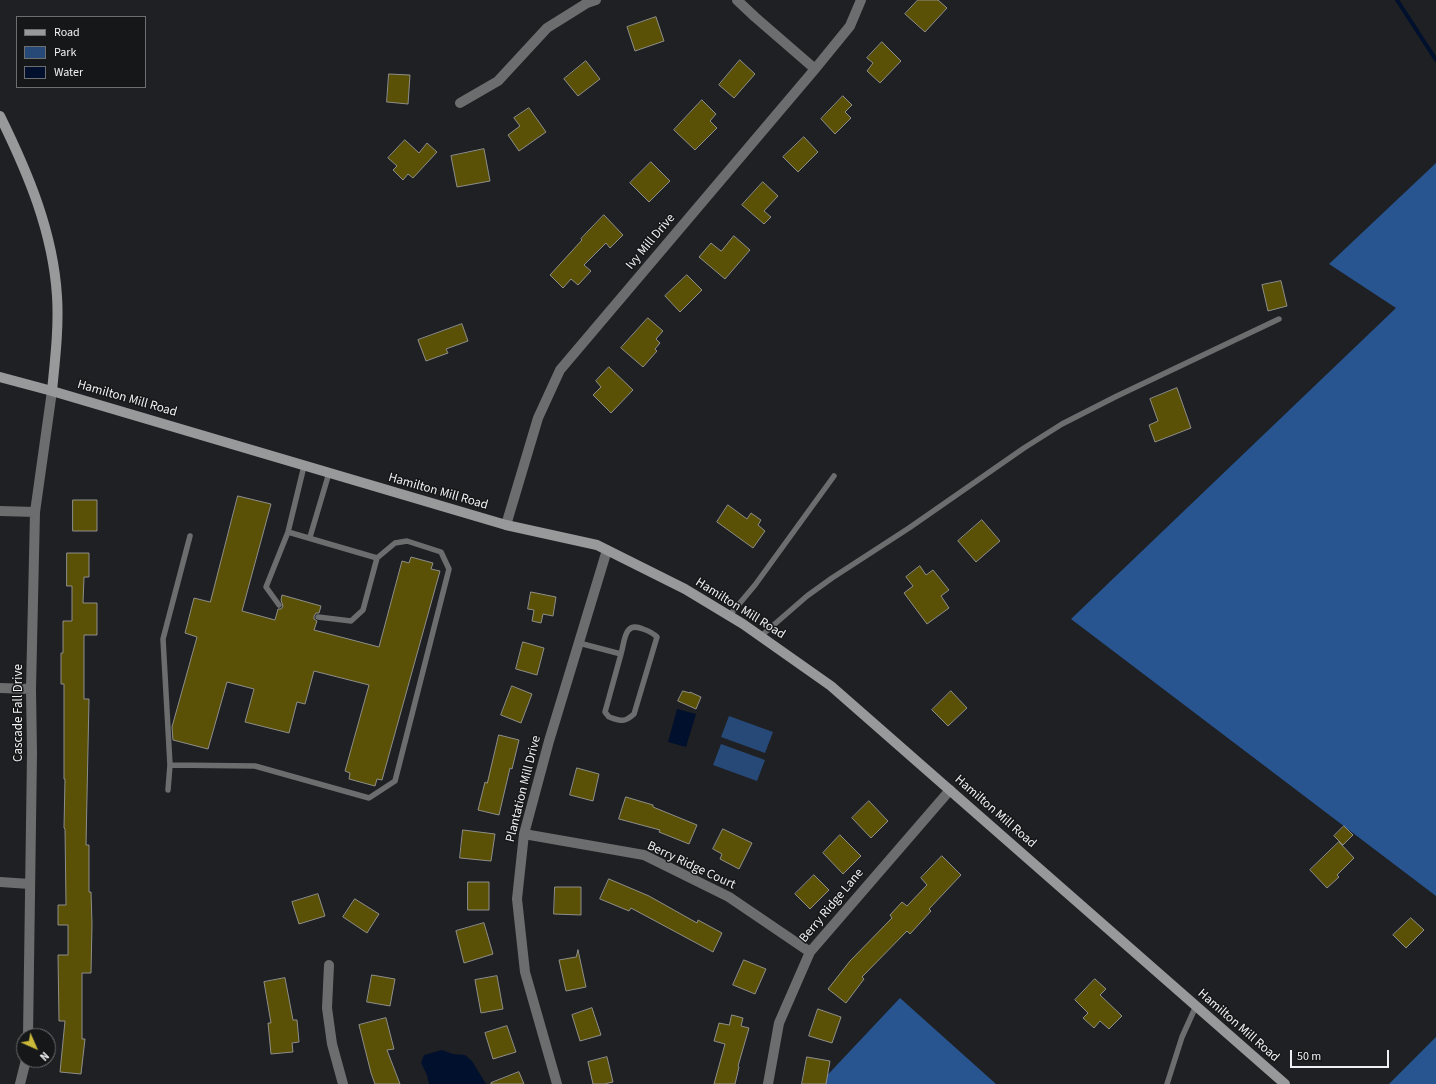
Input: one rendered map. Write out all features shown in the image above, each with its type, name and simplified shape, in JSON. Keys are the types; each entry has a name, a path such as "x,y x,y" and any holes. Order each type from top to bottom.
{"main road":[{"path":"0,116 21,160 39,205 50,251 57,296 56,340 52,391"},
{"name":"Hamilton Mill Road","path":"0,377 506,525 597,545 685,589 761,636 831,686 1285,1084"}],"street":[{"path":"460,103 498,81 547,28 587,3 596,0"},
{"path":"737,0 754,17 815,69"},
{"name":"Ivy Mill Drive","path":"506,525 538,418 560,370 850,26 861,0"},
{"name":"Cascade Fall Drive","path":"28,1028 32,753 31,689 35,512 52,391"},
{"path":"0,511 35,512"},
{"name":"Plantation Mill Drive","path":"557,1084 525,972 517,899 524,834 549,741 607,550"},
{"path":"0,688 31,689"},
{"name":"Berry Ridge Lane","path":"768,1084 779,1023 810,952 950,790"},
{"name":"Berry Ridge Court","path":"524,834 644,855 729,897 810,952"},
{"path":"0,882 30,884"},
{"path":"329,966 328,1016 332,1044 343,1084"},
{"path":"20,1084 24,1068"}],"lane":[{"path":"761,636 807,596 832,578 909,528 1024,448 1062,424 1117,396 1279,319"},
{"path":"279,605 266,587 288,532 304,466"},
{"path":"310,537 329,473"},
{"path":"729,616 755,585 834,476"},
{"path":"288,532 310,537 377,558"},
{"path":"168,790 170,765 163,639 190,536"},
{"path":"170,765 255,766 369,798 395,781 449,569 441,552 407,541 395,542 377,558 363,610 351,621 318,617"},
{"path":"637,626 657,636 634,714 628,720 621,721 609,717 605,712 621,654 627,631 631,627 637,626"},
{"path":"579,644 621,654"},
{"path":"1167,1084 1182,1037 1196,1006"}],"green space":[{"path":"729,716 773,732 765,753 721,737"},
{"path":"721,744 765,760 757,781 713,765"}],"shaded area":[{"path":"1436,163 1436,896 1071,619 1396,308 1329,264"},
{"path":"900,998 996,1084 819,1084"},
{"path":"1436,1037 1436,1084 1389,1084"}],"water":[{"path":"677,709 696,714 686,747 668,742"},
{"path":"442,1050 453,1054 465,1055 472,1061 486,1084 429,1084 427,1075 421,1063 424,1055"}],"building":[{"path":"918,0 938,0 947,8 925,32 905,14"},
{"path":"656,17 664,41 635,51 627,27"},
{"path":"882,42 901,61 880,83 867,71 873,63 867,58"},
{"path":"740,60 755,74 734,98 719,85"},
{"path":"586,61 600,79 578,96 564,79"},
{"path":"389,74 410,75 408,104 387,102"},
{"path":"843,96 852,105 845,112 851,118 835,134 821,119"},
{"path":"702,100 716,114 710,121 717,128 695,150 674,130"},
{"path":"529,108 546,132 519,151 508,135 520,126 514,118"},
{"path":"804,137 818,152 798,172 783,157"},
{"path":"405,140 419,153 427,143 437,152 413,178 408,174 403,180 393,170 397,166 388,158"},
{"path":"484,149 490,181 457,187 451,156"},
{"path":"651,162 670,181 649,202 630,183"},
{"path":"763,182 778,196 764,211 771,217 764,224 742,205"},
{"path":"604,215 623,235 610,248 606,243 584,265 591,271 578,285 571,279 563,288 550,275"},
{"path":"734,236 750,250 725,279 699,257 711,243 721,251"},
{"path":"687,275 702,290 680,312 665,296"},
{"path":"1281,281 1287,306 1268,311 1262,285"},
{"path":"648,318 663,331 656,339 660,343 655,349 657,351 643,367 621,348"},
{"path":"462,324 468,341 446,349 448,353 426,361 418,340"},
{"path":"609,367 633,390 611,413 593,395 601,387 596,381"},
{"path":"1177,388 1191,428 1155,442 1149,425 1158,421 1150,399"},
{"path":"238,496 271,504 242,611 275,620 278,609 281,609 283,606 281,600 282,595 321,606 319,613 316,613 314,616 314,619 317,621 314,630 379,647 402,561 409,563 411,557 433,563 431,569 440,571 382,780 377,779 375,786 349,779 350,773 345,771 369,685 314,671 305,704 297,702 289,733 245,722 254,689 227,682 208,749 173,740 172,727 197,637 185,633 194,598 210,602"},
{"path":"73,500 97,500 97,531 73,531"},
{"path":"728,505 747,519 751,513 761,520 758,525 765,531 753,548 717,522"},
{"path":"982,520 1000,541 976,562 958,541"},
{"path":"67,553 89,553 89,577 84,577 83,603 97,603 97,635 84,635 84,699 89,699 86,845 89,845 89,892 91,892 92,924 91,973 82,973 82,1039 85,1039 81,1074 60,1072 65,1021 59,1021 58,955 68,955 68,925 58,925 58,905 66,905 64,828 64,684 61,684 61,653 63,653 63,621 72,621 72,586 67,586"},
{"path":"920,566 926,575 933,570 949,590 941,596 949,608 927,624 904,593 913,586 906,577"},
{"path":"531,592 556,597 553,616 543,614 541,623 532,621 534,610 528,609"},
{"path":"523,642 544,648 537,675 516,669"},
{"path":"512,686 532,694 521,723 501,715"},
{"path":"683,691 690,692 701,697 696,709 678,701"},
{"path":"951,691 967,708 948,726 932,710"},
{"path":"499,735 519,740 512,769 510,768 499,815 478,810 485,782 487,783"},
{"path":"577,768 599,774 593,801 570,795"},
{"path":"626,797 653,805 653,807 697,825 689,844 659,832 660,830 619,819"},
{"path":"869,801 888,821 871,838 852,818"},
{"path":"1344,826 1353,835 1343,845 1334,836"},
{"path":"723,829 752,843 739,869 720,859 722,854 713,849"},
{"path":"463,830 495,834 491,861 460,858"},
{"path":"840,835 861,856 843,874 823,853"},
{"path":"1339,842 1354,858 1337,875 1339,877 1327,888 1310,870"},
{"path":"942,856 961,875 929,909 931,911 910,934 907,931 862,977 864,979 846,1003 828,989 850,961 892,918 890,915 902,902 907,906 927,885 921,878"},
{"path":"814,875 829,890 810,909 795,894"},
{"path":"609,879 649,896 697,923 698,920 722,933 713,952 631,908 629,911 600,899"},
{"path":"468,882 489,882 489,910 468,910"},
{"path":"555,887 581,887 581,915 554,914"},
{"path":"318,894 325,916 299,924 292,902"},
{"path":"355,899 379,914 367,933 343,917"},
{"path":"1411,918 1424,930 1406,948 1393,935"},
{"path":"484,923 493,954 464,963 456,931"},
{"path":"578,950 586,987 566,991 559,960 576,957"},
{"path":"744,960 766,969 755,994 733,985"},
{"path":"372,975 395,979 390,1006 367,1002"},
{"path":"497,976 503,1009 481,1013 475,980"},
{"path":"285,978 293,1020 297,1020 299,1042 292,1043 293,1052 271,1054 268,1023 271,1023 264,982"},
{"path":"1095,979 1106,989 1100,995 1122,1016 1109,1029 1100,1021 1094,1028 1083,1018 1088,1013 1075,1000"},
{"path":"592,1008 601,1035 580,1041 572,1015"},
{"path":"818,1009 841,1017 832,1043 809,1036"},
{"path":"732,1015 743,1018 741,1026 749,1028 738,1066 735,1084 714,1084 725,1044 714,1041 719,1023 729,1025"},
{"path":"386,1018 394,1049 387,1050 400,1084 375,1084 359,1025"},
{"path":"507,1026 516,1052 493,1059 485,1033"},
{"path":"607,1057 613,1082 593,1084 588,1062"},
{"path":"807,1057 830,1061 826,1084 802,1084"},
{"path":"519,1072 524,1084 491,1084 491,1083"}],"waterway":[{"path":"1397,0 1436,60"}]}
